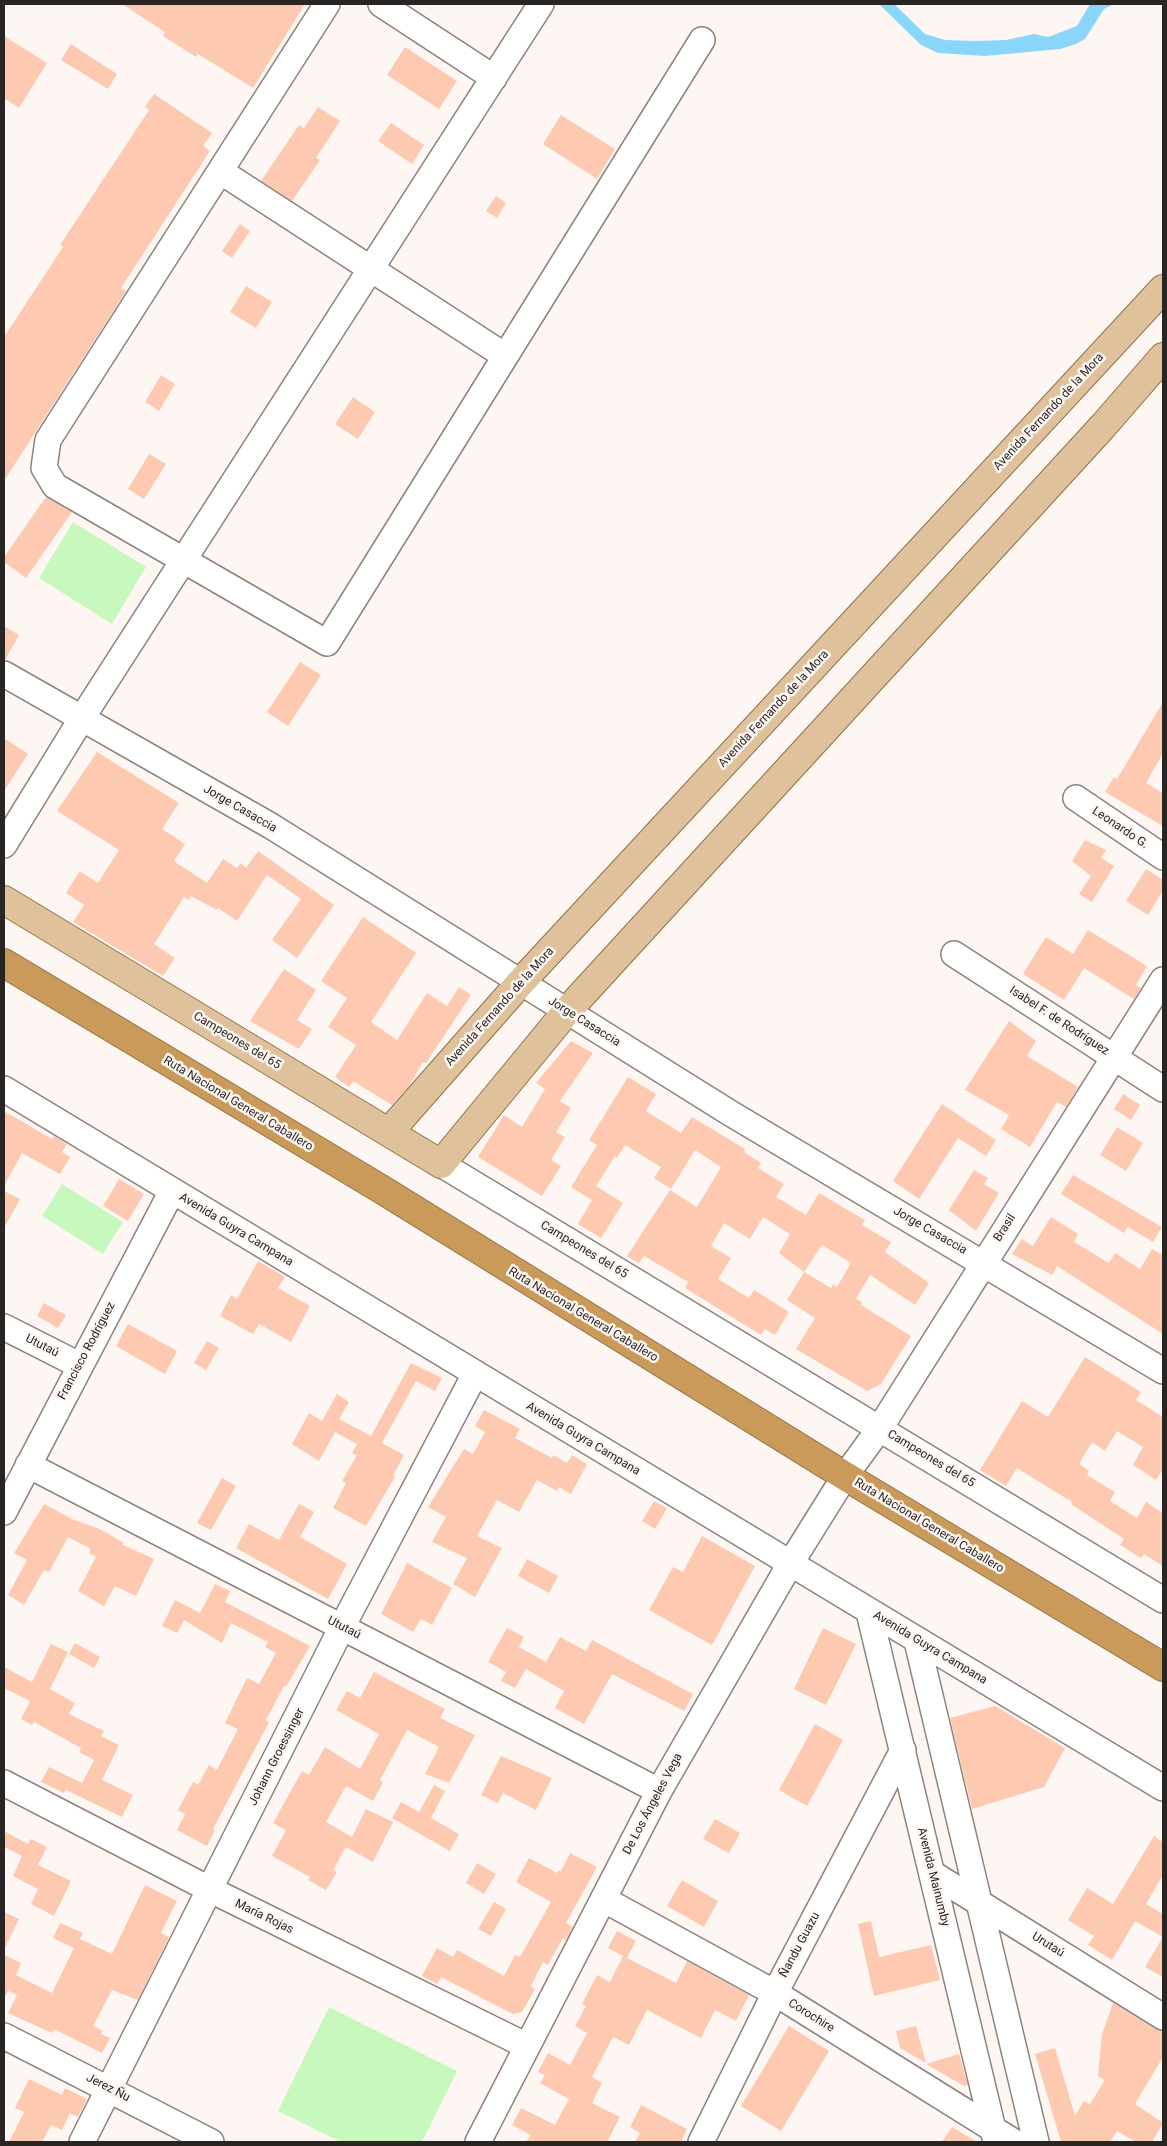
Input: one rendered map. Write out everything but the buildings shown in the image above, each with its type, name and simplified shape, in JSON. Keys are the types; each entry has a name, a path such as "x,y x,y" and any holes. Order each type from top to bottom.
{"highway":[{"name":"Ruta Nacional General Caballero","path":"4,963 380,1189 846,1476 1163,1667"}],"main road":[{"name":"Avenida Fernando de la Mora","path":"389,1132 521,982 1163,289"},
{"path":"441,1164 567,1011 1104,425 1163,357"},
{"name":"Campeones del 65","path":"4,900 441,1164"}],"street":[{"path":"327,4 48,440 44,468 55,486 327,643 702,40"},
{"path":"381,4 494,78"},
{"path":"4,845 82,718 541,4"},
{"path":"220,171 505,356"},
{"name":"Jorge Casaccia","path":"4,674 271,826 730,1113 1163,1371"},
{"name":"Leonardo G.","path":"1076,798 1163,857"},
{"name":"Isabel F. de Rodríguez","path":"954,954 1163,1088"},
{"name":"Brasil","path":"846,1476 880,1428 1163,980"},
{"name":"Avenida Guyra Campana","path":"4,1089 1163,1788"},
{"name":"Campeones del 65","path":"441,1164 1163,1600"},
{"name":"Francisco Rodríguez","path":"4,1512 79,1365 172,1191"},
{"name":"Ututaú","path":"4,1327 79,1365"},
{"name":"Johann Groessinger","path":"82,2142 342,1627 475,1374"},
{"name":"Ututaú","path":"28,1465 659,1791"},
{"name":"De Los Ángeles Vega","path":"478,2142 659,1791 790,1564 846,1476"},
{"name":"Avenida Mainumby","path":"869,1612 933,1874 1002,2139"},
{"path":"918,1641 1036,2142"},
{"name":"Ñandu Guazu","path":"701,2142 775,1993 903,1750"},
{"name":"María Rojas","path":"4,1783 210,1890 527,2046"},
{"name":"Urutaú","path":"933,1874 1163,2017"},
{"name":"Corochire","path":"603,1899 775,1993 1002,2139"},
{"name":"Jerez Ñu","path":"4,2036 211,2142"}],"green space":[{"path":"73,522 146,567 112,624 39,578"},
{"path":"62,1184 123,1222 103,1254 42,1216"},
{"path":"329,2007 457,2071 422,2142 341,2142 278,2111"}],"water":[{"path":"879,4 894,4 925,34 945,40 975,41 1006,40 1034,34 1048,37 1077,26 1090,4 1114,4 1104,9 1085,39 1076,44 1060,49 985,56 938,53 921,45"}]}
